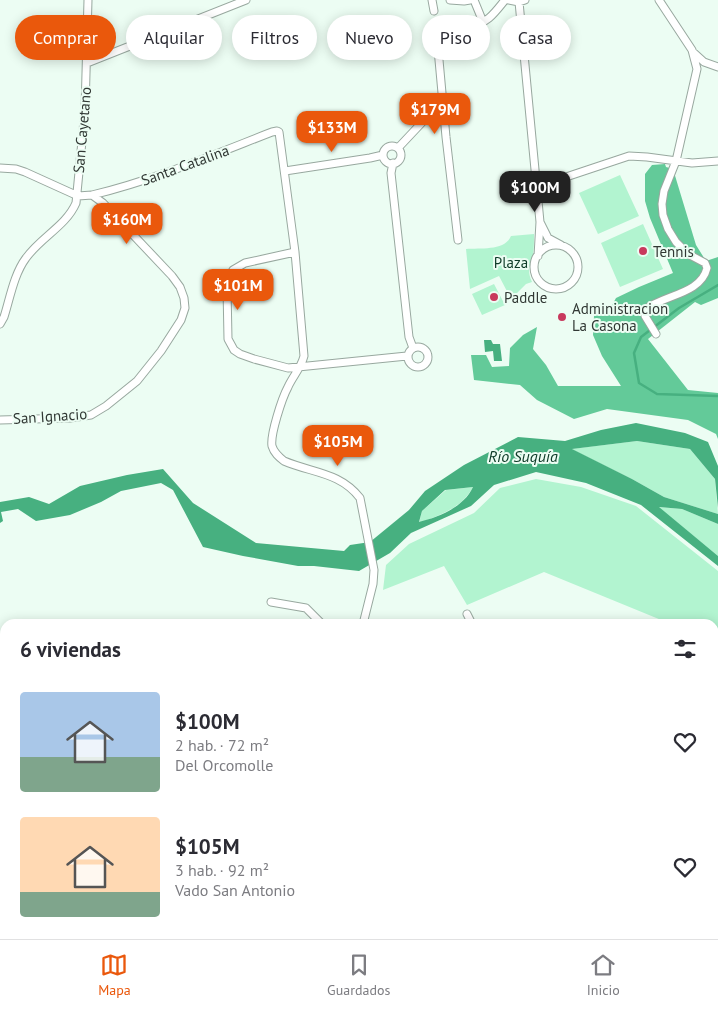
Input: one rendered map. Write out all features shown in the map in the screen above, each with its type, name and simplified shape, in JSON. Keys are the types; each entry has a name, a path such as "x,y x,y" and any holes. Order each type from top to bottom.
{"street":[{"name":"San Cayetano","path":"0,324 20,267 35,247 70,215 78,196 87,63 88,0"},
{"path":"87,63 246,0"},
{"path":"432,0 434,11"},
{"path":"450,0 469,0 479,15"},
{"path":"490,17 505,0"},
{"path":"509,0 522,1 540,222 538,256 535,270 541,282 553,289 560,288 573,282 578,269 575,255 548,238 540,222"},
{"path":"659,0 692,50 710,65 718,67"},
{"path":"656,333 645,316 646,309 687,290 703,277 707,268 705,263 688,254 676,242 668,229 663,215 662,204 664,191 676,162 696,74 696,63 692,50"},
{"path":"439,60 458,240"},
{"path":"696,74 704,66 710,65"},
{"path":"398,148 430,114"},
{"name":"Santa Catalina","path":"92,195 118,189 176,170 277,131 280,134 285,171"},
{"path":"383,155 385,149 390,146 398,148 401,153 400,159 393,164 391,172 409,337 413,348"},
{"path":"364,619 374,573 360,498 342,480 284,461 273,448 272,441 284,396 288,386 301,368 304,356 295,252 285,171 383,155"},
{"path":"383,155 388,162 393,164"},
{"path":"537,180 566,177 629,156 676,162 703,163 718,161"},
{"path":"0,168 16,169 25,172 78,196 92,195"},
{"name":"San Ignacio","path":"0,420 82,417 99,412 137,381 157,357 181,320 185,308 180,287 172,276 103,203 92,195"},
{"path":"538,256 549,247 563,247"},
{"path":"295,252 245,262 233,270 228,279 227,288 228,339 234,350 240,354 278,366 301,368 407,356 413,348 419,347 425,350 428,356 426,363 421,367 414,367 409,362 407,356"},
{"path":"271,602 306,608 317,619"},
{"path":"467,614 470,619"}],"green space":[{"path":"620,175 639,216 598,234 579,193"},
{"path":"643,224 663,269 620,287 601,243"},
{"name":"Plaza","path":"534,234 533,255 529,271 532,282 526,284 511,299 499,276 470,289 466,249 498,246 508,241 511,236"},
{"path":"494,284 505,305 482,315 472,294"},
{"path":"637,441 690,449 715,479 718,514 664,497 571,449"},
{"path":"536,479 581,487 636,506 718,571 718,619 659,619 544,572 467,605 444,566 383,590 386,565 409,544 474,513 500,488"},
{"path":"473,487 457,506 419,523 422,511 446,490"},
{"path":"658,507 682,509 718,524 718,556"}],"shaded area":[{"path":"665,164 666,167 673,169 696,245 706,261 718,257 718,298 701,305 695,302 648,339 688,390 718,393 718,439 716,434 688,420 607,409 574,419 537,400 520,385 474,380 471,355 486,355 492,367 509,366 510,348 523,335 537,327 533,349 546,365 558,386 621,386 602,356 593,335 594,316 610,309 616,298 673,273 650,218 645,201 645,174 652,165"}],"water":[{"path":"484,340 491,340 493,344 500,344 502,361 494,361 493,351 485,352"},
{"name":"Río Suquía","path":"636,423 685,433 708,442 718,466 718,508 715,479 690,449 637,441 572,449 664,497 718,514 718,524 682,509 659,507 718,556 718,566 641,505 586,483 536,472 494,485 471,506 411,533 390,553 359,571 298,566 203,547 173,490 161,483 121,491 70,515 36,521 18,509 1,512 3,521 0,523 0,502 29,497 49,504 80,486 163,469 193,503 256,543 344,551 350,545 370,542 409,510 425,491 464,465 518,437 565,441 601,430","holes":["473,487 469,494 450,510 419,522 422,511 445,490"]}],"waterway":[{"path":"718,285 679,308 641,337 634,353 639,383 657,394 718,396"}],"place":[{"name":"Tennis","path":"643,251"},
{"name":"Paddle","path":"494,297"},
{"name":"Administracion La Casona","path":"562,317"}]}
